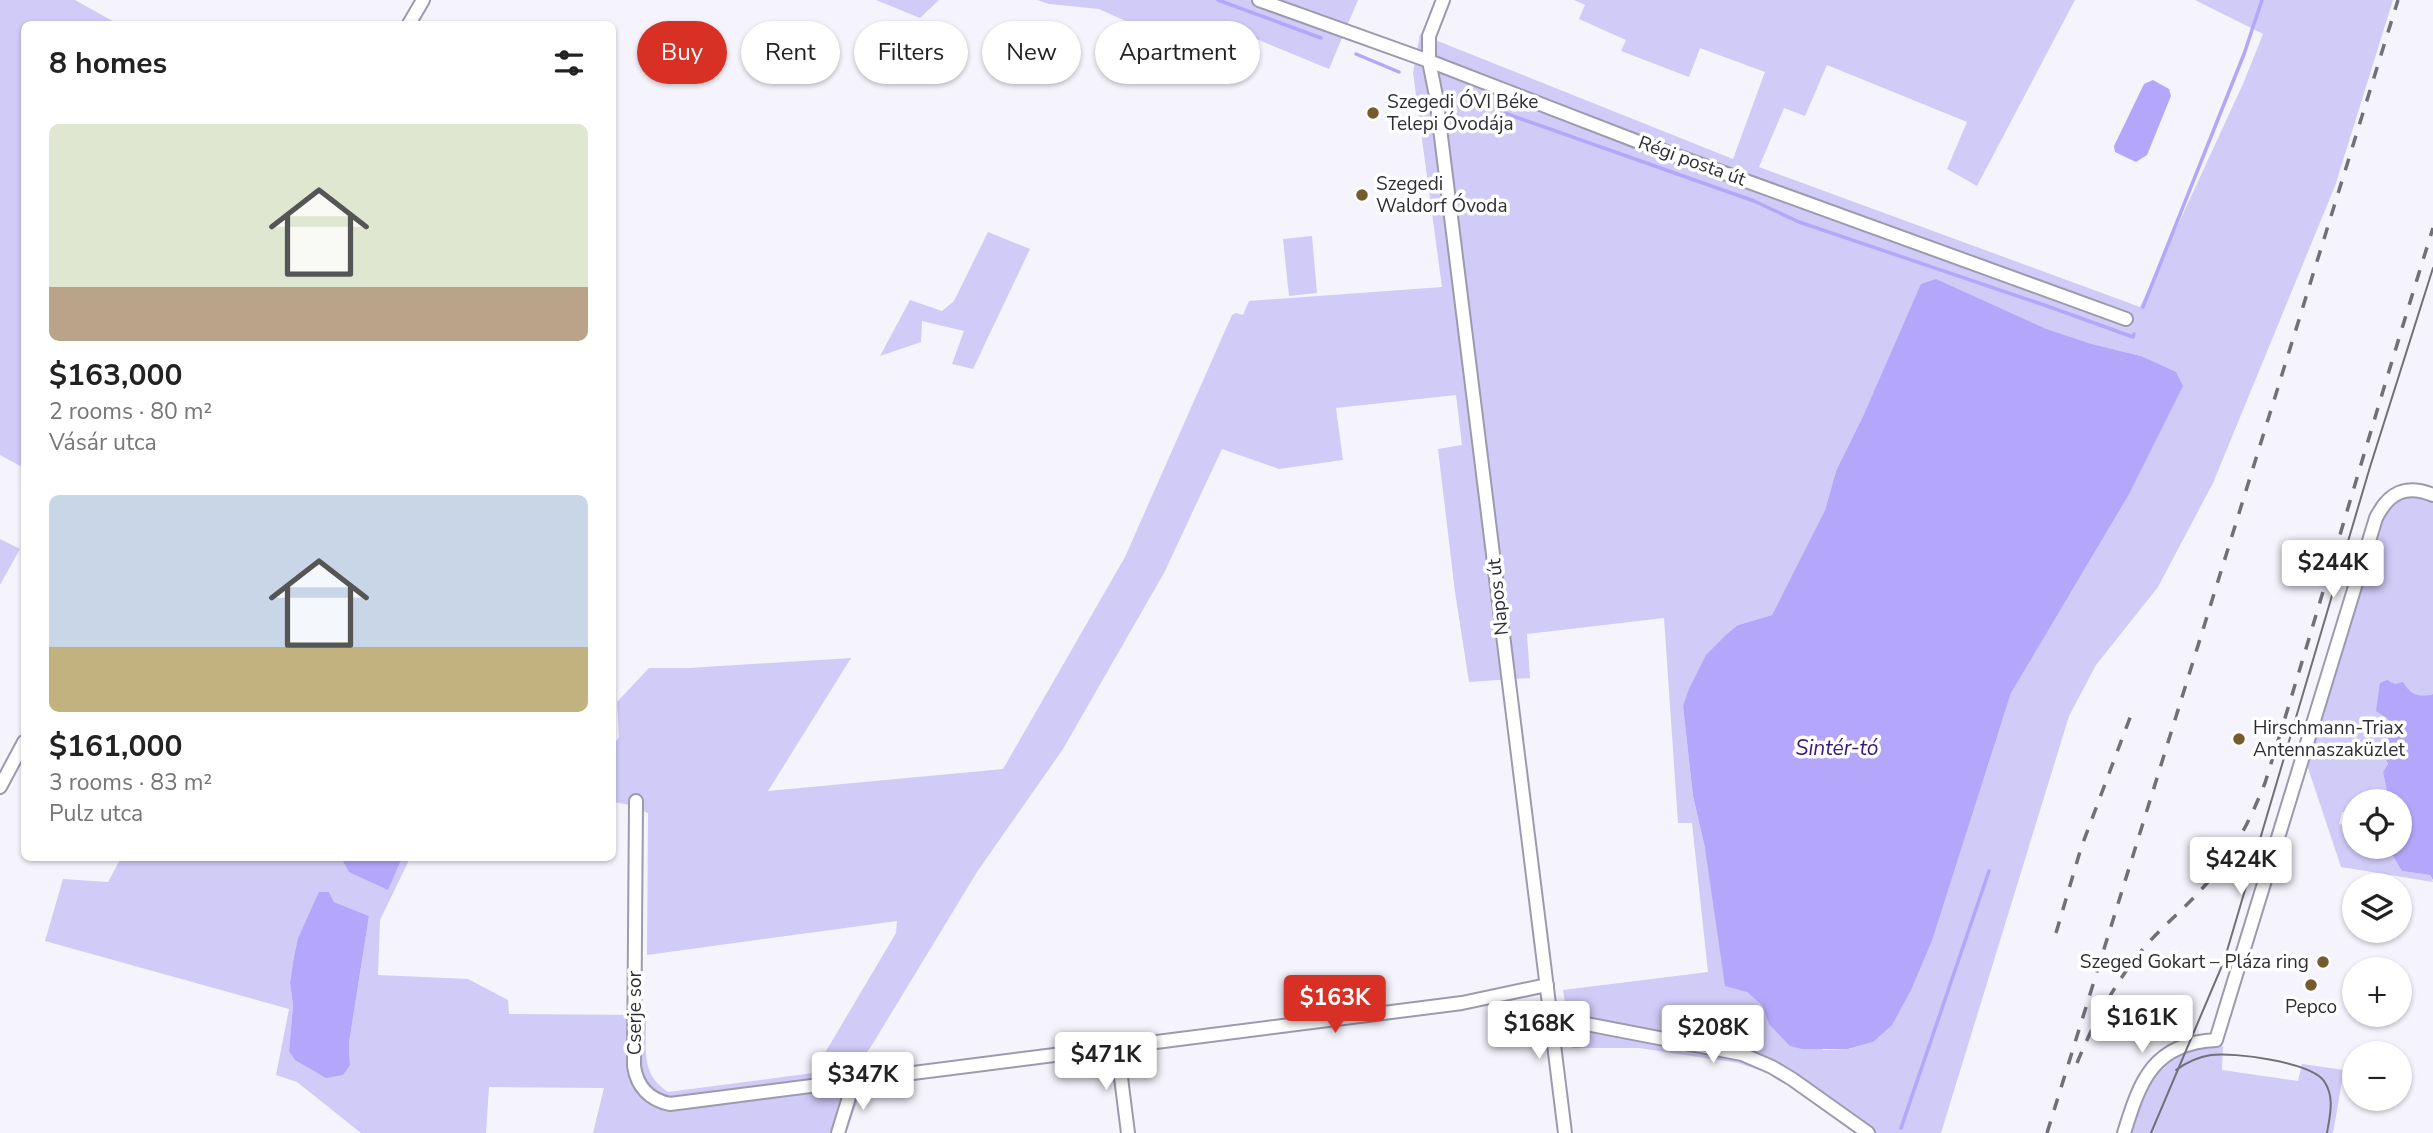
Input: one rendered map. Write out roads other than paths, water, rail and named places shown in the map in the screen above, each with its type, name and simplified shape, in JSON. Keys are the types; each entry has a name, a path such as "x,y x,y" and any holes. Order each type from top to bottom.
{"street":[{"path":"411,21 422,0"},
{"name":"Régi posta út","path":"1259,0 1429,61 1636,141 2126,319"},
{"name":"Napos út","path":"1443,0 1429,36 1429,61 1436,96 1565,1133"},
{"path":"2124,1133 2136,1093 2153,1067 2179,1048 2194,1042 2216,1040 2376,518 2394,496 2410,489 2433,495"},
{"path":"0,787 21,748"},
{"name":"Cserje sor","path":"636,801 634,1066 641,1086 657,1100 677,1104 1462,1003 1547,985"},
{"path":"1550,1017 1742,1054 1785,1075 1868,1133"},
{"path":"1116,1046 1128,1133"},
{"path":"838,1133 854,1081"}],"water":[{"path":"2153,80 2169,89 2171,96 2147,155 2136,162 2115,152 2114,146 2144,84"},
{"name":"Sintér-tó","path":"1936,279 2044,328 2141,356 2176,372 2183,386 2129,494 2011,693 1933,938 1911,990 1892,1025 1873,1042 1848,1049 1802,1049 1790,1046 1769,1024 1762,1005 1747,992 1725,986 1705,848 1693,796 1683,706 1706,655 1738,625 1772,615 1825,510 1836,471 1921,284"},
{"path":"2387,680 2395,684 2403,682 2415,694 2433,694 2433,880 2430,875 2402,871 2395,859 2412,859 2412,789 2386,789 2383,772 2388,764 2381,752 2392,729 2387,718 2376,711 2380,683"},
{"path":"343,861 401,861 388,890 349,872"},
{"path":"319,892 329,892 334,902 369,916 349,1043 350,1065 343,1075 326,1078 295,1060 289,1051 293,1006 290,983 294,956 298,938"}],"waterway":[{"path":"1218,0 1321,38"},
{"path":"2143,307 2244,54 2262,0"},
{"path":"1356,54 1399,72"},
{"path":"1496,110 1754,201 1799,222 2133,337 2134,334"},
{"path":"1901,1128 1989,871"}],"tram line":[{"path":"2151,1133 2224,961 2370,467 2433,268"},
{"path":"2176,1070 2188,1062 2222,1054 2271,1060 2316,1074 2324,1081 2330,1093 2327,1133"}],"railway":[{"path":"2047,1133 2398,0"},
{"path":"2077,1063 2111,993 2138,955 2221,866 2242,833 2260,796 2433,228"},
{"path":"2056,933 2081,848 2131,715"}],"place":[{"name":"Szegedi ÓVI Béke Telepi Óvodája","path":"1373,113"},
{"name":"Szegedi Waldorf Óvoda","path":"1362,195"},
{"name":"Hirschmann-Triax Antennaszaküzlet","path":"2239,739"},
{"name":"Szeged Gokart – Pláza ring","path":"2323,962"},
{"name":"Pepco","path":"2311,985"}]}
